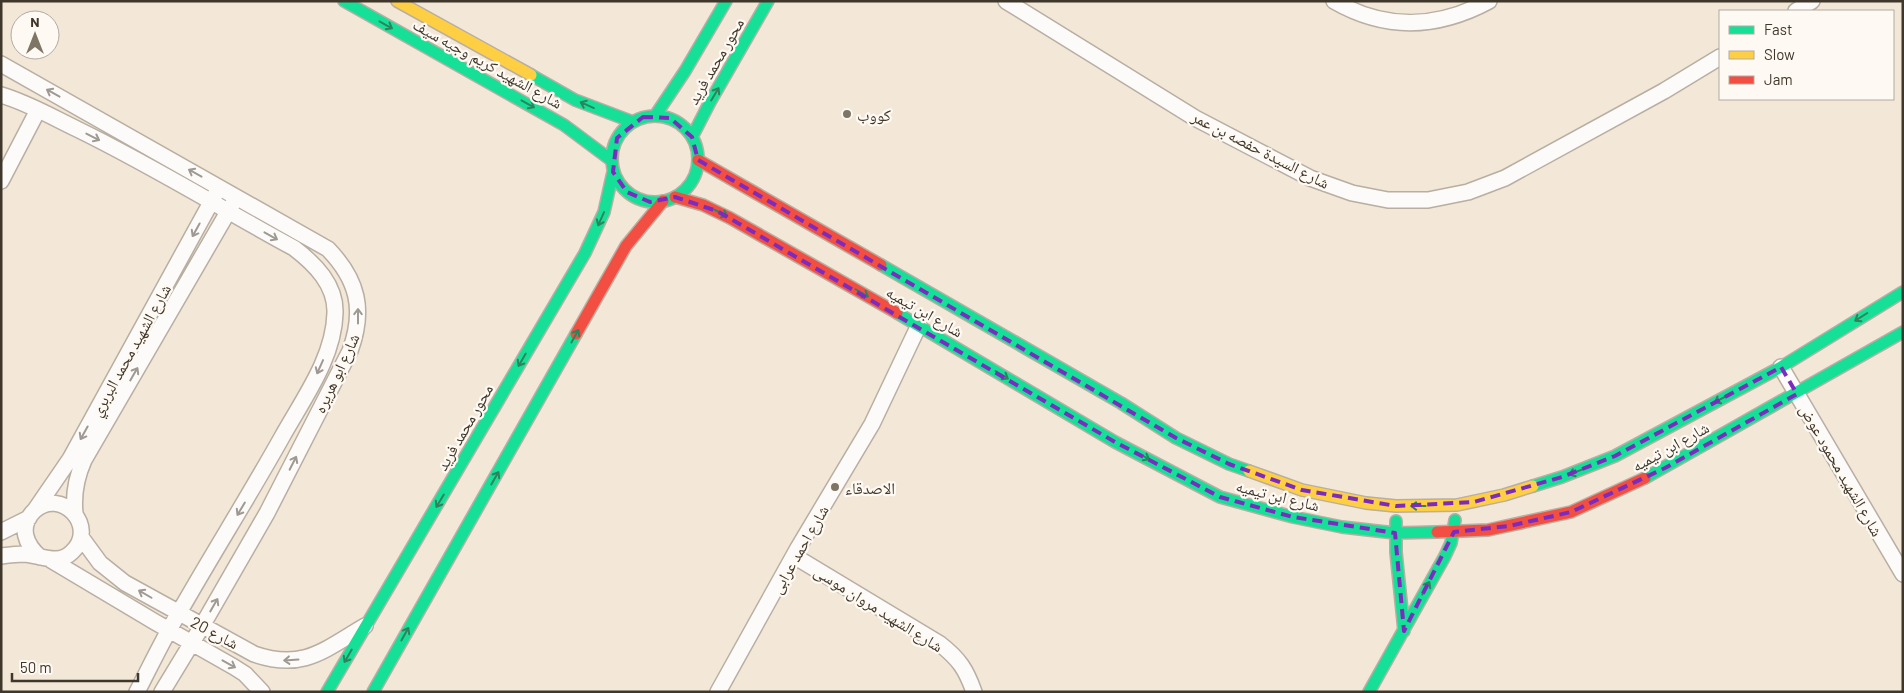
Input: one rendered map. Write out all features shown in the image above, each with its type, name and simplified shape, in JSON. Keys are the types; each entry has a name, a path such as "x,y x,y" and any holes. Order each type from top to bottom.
{"street":[{"name":"شارع الشهيد كريم وجيه سيف","path":"344,1 564,125 612,166"},
{"name":"شارع الشهيد كريم وجيه سيف","path":"397,1 562,94 633,122"},
{"name":"محور محمد فريد","path":"692,137 768,1"},
{"name":"شارع السيدة حفصه بن عمر","path":"1006,1 1195,118 1267,156 1310,178 1352,193 1388,200 1428,200 1460,194 1505,178 1664,91 1719,58"},
{"path":"1334,1 1376,20 1405,23 1439,21 1471,11 1489,1"},
{"path":"1798,10 1812,1"},
{"name":"محور محمد فريد","path":"655,116 685,71 724,2"},
{"name":"شارع ابو هريره","path":"1,64 328,249 341,262 350,278 356,296 357,333 350,351 267,513 162,692"},
{"name":"شارع ابو هريره","path":"1,95 38,110 160,172 211,203 294,248 310,260 322,274 332,292 335,311 333,332 317,373 265,467 178,613 137,692"},
{"path":"1,181 38,110"},
{"path":"643,117 670,118 682,126 692,137 698,160 696,171 691,182 675,196 663,201 650,202 638,198 623,188 612,166 613,149 617,138 633,122 643,117"},
{"name":"شارع ابن تيميه","path":"698,160 1121,403 1176,438 1229,464 1302,490 1366,503 1396,506 1457,505 1504,495 1562,477 1615,456 1781,367 1903,292"},
{"name":"محور محمد فريد","path":"328,692 584,253 604,212 612,166"},
{"name":"شارع الشهيد محمد البربري","path":"1,532 32,514 70,459 219,187"},
{"name":"شارع ابن تيميه","path":"675,196 703,205 730,218 1116,442 1220,497 1293,517 1342,527 1395,533 1454,532 1509,526 1571,512 1620,491 1665,468 1903,332"},
{"name":"شارع الشهيد محمد البربري","path":"75,513 75,492 84,460 237,197"},
{"path":"373,692 626,246 663,201"},
{"name":"شارع احمد عرابى","path":"718,692 794,556 872,424 919,326"},
{"name":"شارع الشهيد محمود عوض","path":"1781,367 1903,574"},
{"path":"1,556 26,554 46,558 61,559 70,554 77,547 81,537 80,523 75,513 60,505 51,504 43,506 32,514 25,528 26,540 32,550 46,558"},
{"path":"1369,692 1445,556 1454,532 1457,505"},
{"path":"1396,506 1395,533 1404,631"},
{"name":"شارع 20","path":"81,537 100,563 112,574 178,613 254,654 280,661 301,659 320,653 366,626"},
{"name":"شارع الشهيد مروان موسى","path":"794,556 940,644 955,656 964,667 974,692"},
{"name":"شارع 20","path":"46,558 245,674 262,692"}],"highlighted area":[{"path":"643,117 670,118 692,137 698,160 1176,438 1229,464 1302,490 1396,506 1474,502 1562,477 1615,456 1781,367 1797,394 1665,468 1571,512 1509,526 1454,532 1404,631 1395,533 1293,517 1220,497 1115,442 717,211 675,197 650,202 627,192 613,172 617,138"}],"traffic: fast":[{"path":"344,1 564,125 611,160"},
{"path":"655,116 685,71 726,1"},
{"path":"692,137 768,1"},
{"path":"531,75 575,100 633,122"},
{"path":"655,116 671,119 679,123 691,135 695,143 698,159 695,175 691,183 679,195 671,199 655,202 639,199 631,195 619,183 615,175 612,159 615,143 619,135 631,123 639,119 655,116"},
{"path":"327,692 585,253 604,212 613,172"},
{"path":"881,265 1121,403 1176,438 1229,464 1249,471"},
{"path":"1533,486 1562,477 1615,456 1781,367 1903,292"},
{"path":"897,313 1115,442 1220,497 1293,517 1342,527 1395,533 1437,532"},
{"path":"1645,478 1903,332"},
{"path":"373,692 576,334"},
{"path":"1369,692 1445,556 1451,543 1455,520"},
{"path":"1396,521 1396,552 1404,631"}],"traffic: slow":[{"path":"397,1 531,75"},
{"path":"1249,471 1302,490 1366,503 1396,506 1457,505 1504,495 1533,486"}],"traffic: jam":[{"path":"698,160 881,265"},
{"path":"675,197 703,205 730,218 897,313"},
{"path":"576,334 626,246 663,201"},
{"path":"1437,532 1488,530 1571,512 1645,478"}],"place":[{"name":"كووب","path":"847,114"},
{"name":"الاصدقاء","path":"835,487"}]}
